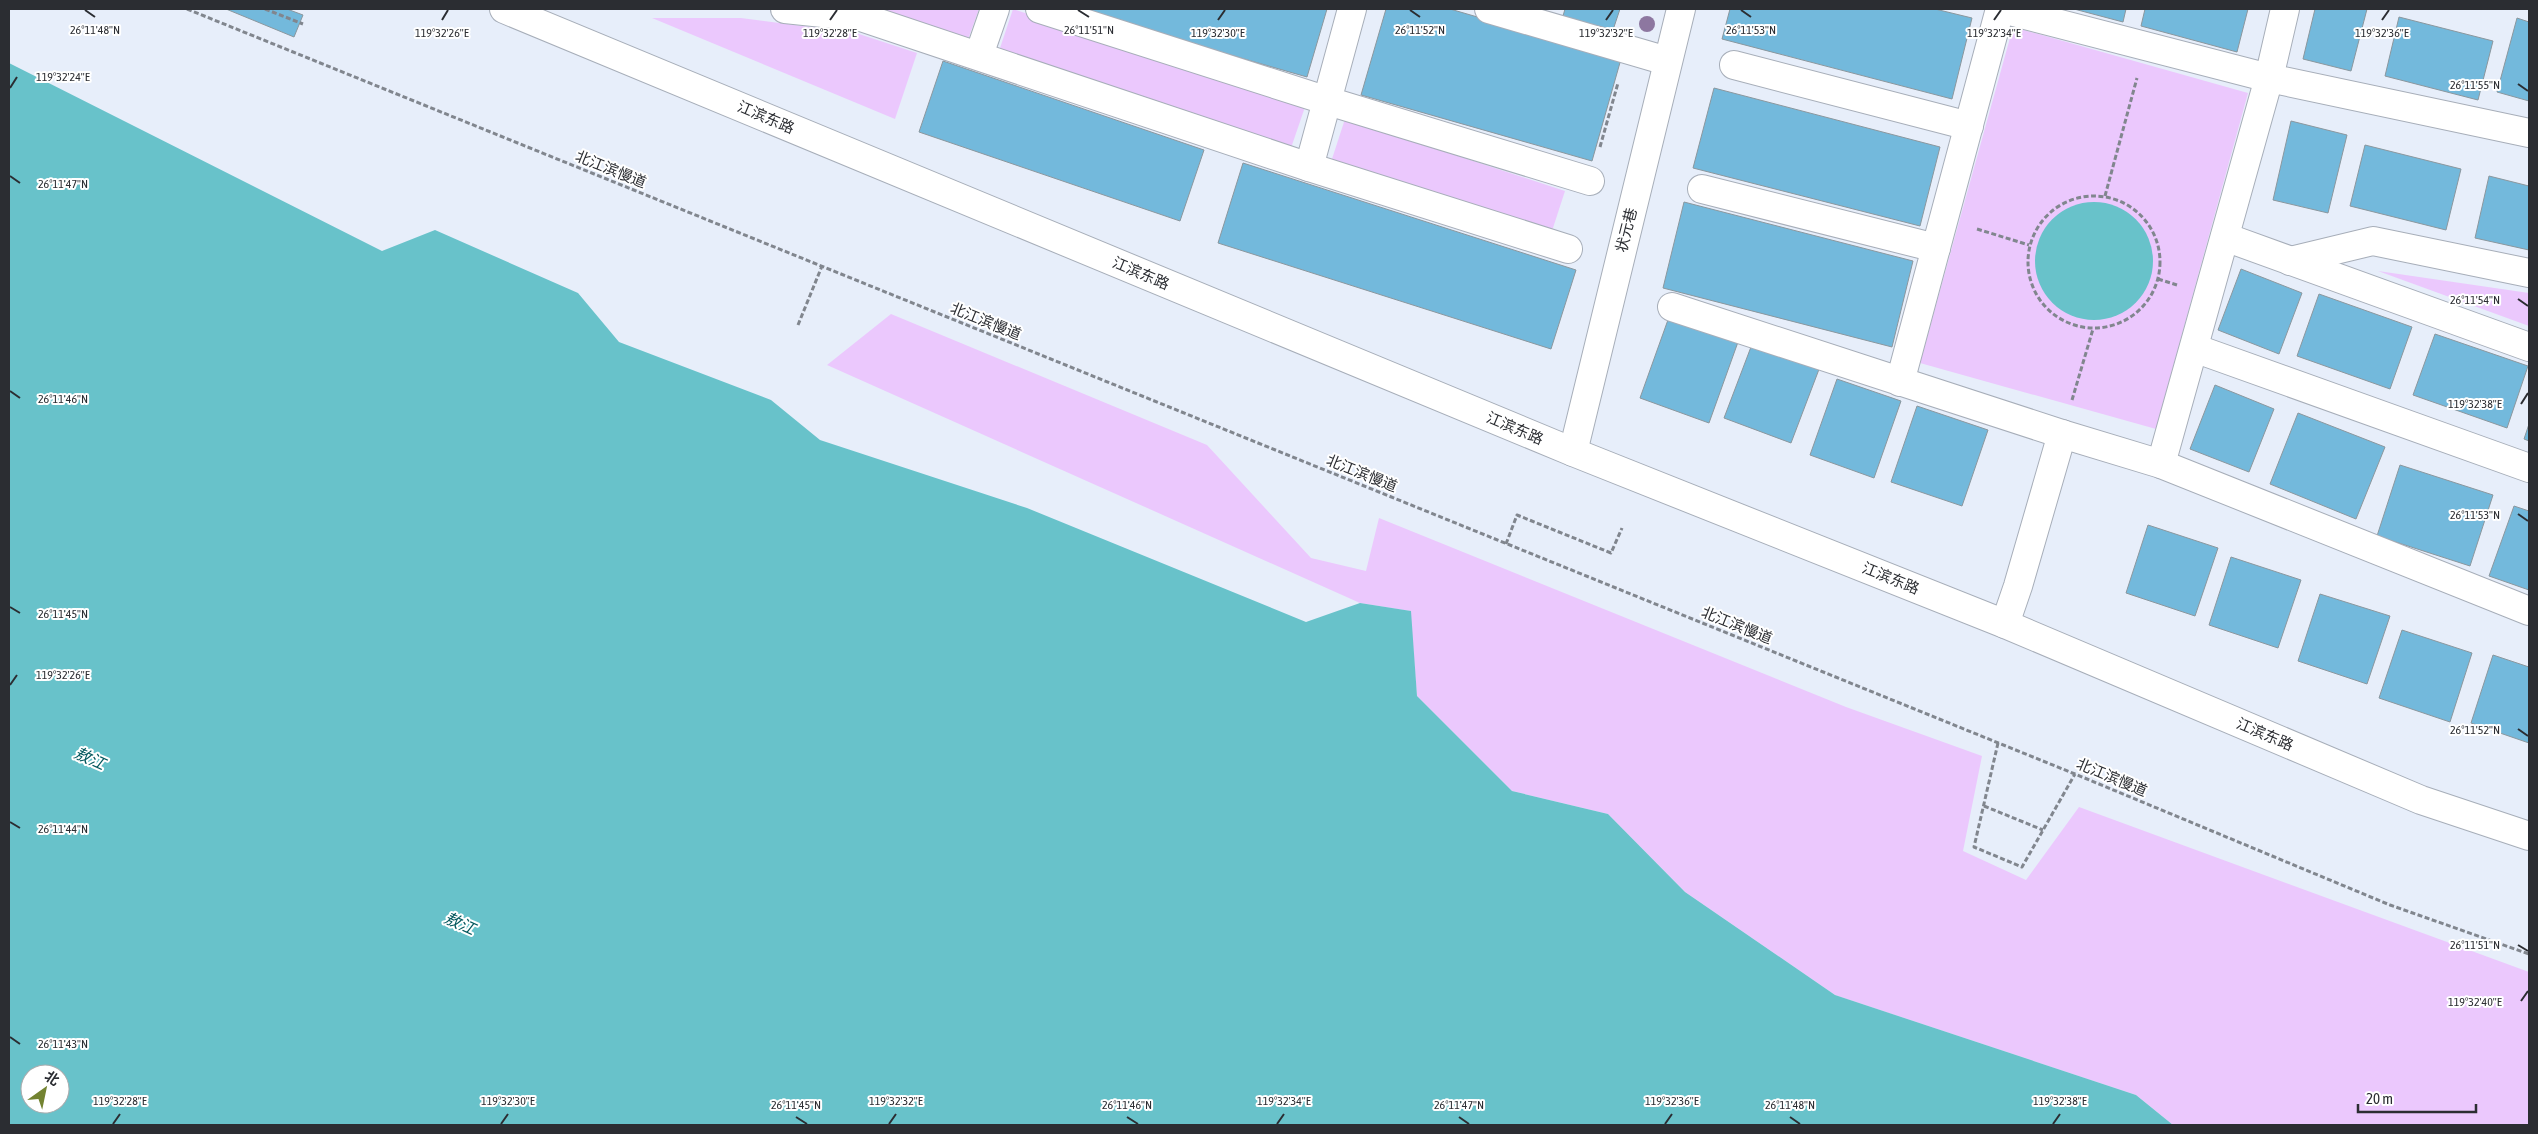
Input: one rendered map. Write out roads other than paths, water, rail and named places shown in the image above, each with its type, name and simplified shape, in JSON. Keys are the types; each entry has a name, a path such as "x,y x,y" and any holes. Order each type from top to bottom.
{"street":[{"name":"江滨东路","path":"504,9 1573,452 2005,624 2421,800 2529,836"},
{"path":"785,9 861,17 1309,167 1568,249"},
{"path":"979,55 995,9"},
{"path":"1040,9 1328,101 1590,181"},
{"path":"1309,167 1352,9"},
{"path":"1489,9 1526,14 1667,61"},
{"name":"状元巷","path":"1573,452 1681,9"},
{"path":"1900,382 2001,9 2269,78 2529,133"},
{"path":"2162,464 2269,78 2286,9"},
{"path":"1734,65 1969,126"},
{"path":"1702,189 1936,248"},
{"path":"2225,237 2529,347"},
{"path":"2290,261 2373,241 2529,273"},
{"path":"1672,307 2062,434 2162,464 2529,611"},
{"path":"2194,348 2529,468"},
{"path":"2005,624 2062,434"}],"water":[{"name":"敖江","path":"9,63 382,251 435,230 578,293 619,342 771,400 820,440 1027,508 1306,622 1360,603 1411,611 1417,696 1512,791 1608,814 1685,892 1835,995 2136,1095 2173,1125 9,1125"},
{"path":"2094,202 2117,206 2136,219 2149,238 2153,261 2149,284 2136,303 2117,316 2094,320 2071,316 2052,303 2039,284 2035,261 2039,238 2052,219 2071,206"}]}
